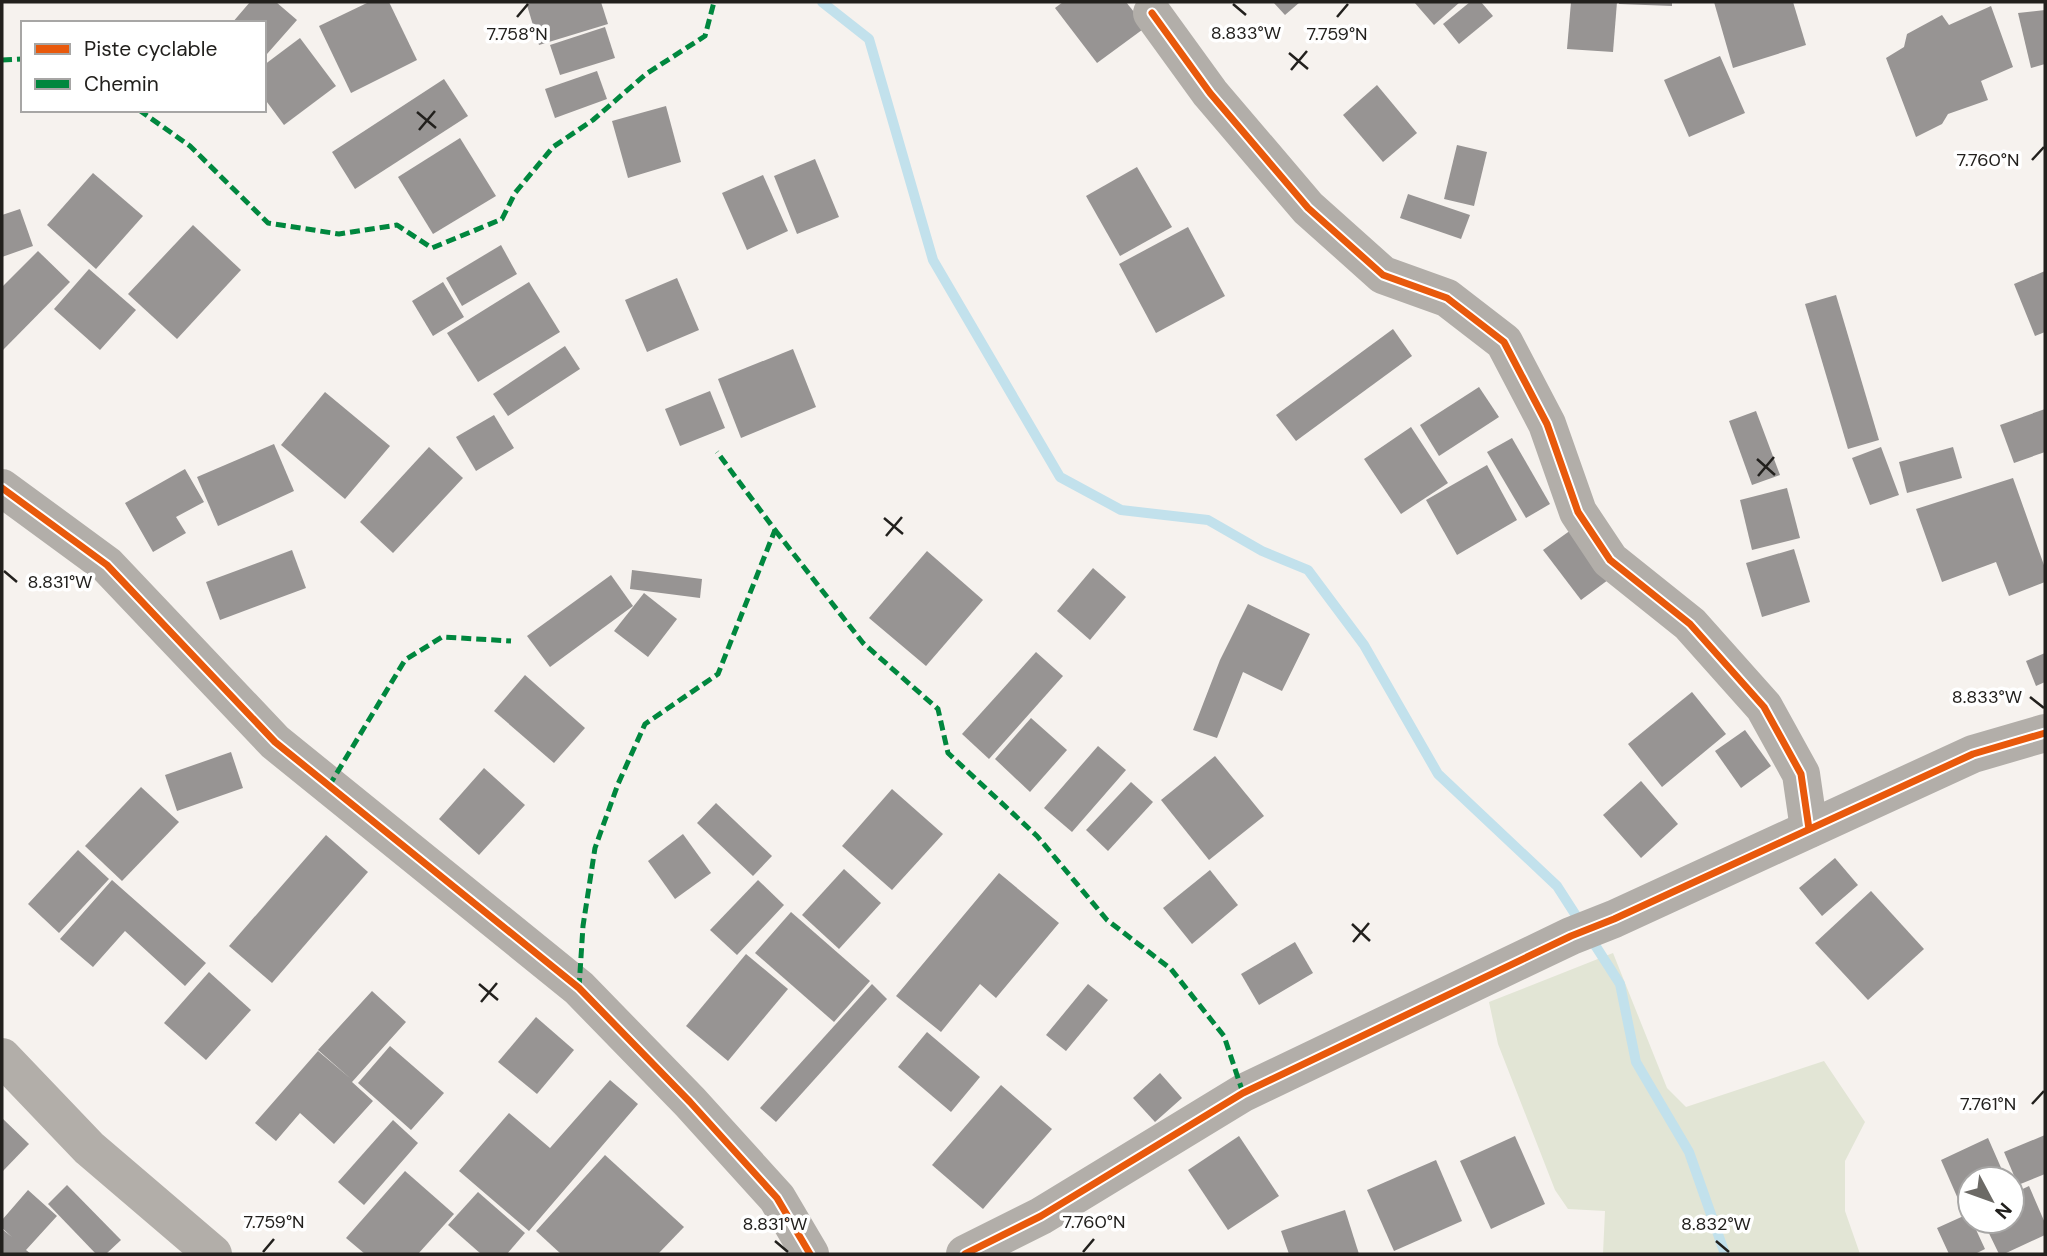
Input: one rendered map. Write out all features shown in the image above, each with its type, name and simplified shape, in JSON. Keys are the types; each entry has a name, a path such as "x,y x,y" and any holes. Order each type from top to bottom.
{"street":[{"path":"1152,13 1210,93 1308,208 1383,275 1447,298 1504,342 1547,424 1577,512 1610,560 1690,624 1764,707 1801,774 1809,830"},
{"path":"2,488 107,565 275,743 579,988 690,1102 777,1198 810,1254"},
{"path":"965,1254 1041,1216 1243,1093 1571,936 1614,919 1973,754 2045,733"},
{"path":"2,1057 89,1148 213,1254"}],"green space":[{"path":"1613,953 1667,1088 1686,1107 1824,1061 1865,1122 1845,1161 1845,1211 1860,1254 1603,1254 1605,1211 1568,1209 1555,1190 1498,1044 1489,1002"}],"building":[{"path":"250,2 276,2 297,20 267,54 266,21 234,21"},
{"path":"369,2 389,2 417,60 351,93 319,26"},
{"path":"526,2 601,2 608,24 539,45"},
{"path":"1063,2 1126,2 1146,27 1097,63 1055,8"},
{"path":"1273,2 1300,2 1285,15"},
{"path":"1414,2 1460,2 1434,25"},
{"path":"1470,2 1481,2 1493,16 1459,44 1443,24"},
{"path":"1571,2 1617,2 1613,52 1567,49"},
{"path":"1672,2 1672,6 1619,4"},
{"path":"1714,2 1793,2 1806,45 1733,68"},
{"path":"1991,6 2013,67 1981,81 1988,100 1948,114 1942,124 1916,137 1886,58 1904,47 1907,34 1942,15 1949,25"},
{"path":"2045,10 2045,64 2031,68 2018,13"},
{"path":"605,27 615,58 560,75 550,45"},
{"path":"300,38 336,86 284,125 266,101 266,64"},
{"path":"1720,56 1745,113 1689,137 1664,80"},
{"path":"597,71 607,99 555,118 545,89"},
{"path":"444,79 468,116 355,189 332,152"},
{"path":"1377,85 1417,133 1383,162 1343,115"},
{"path":"666,106 681,162 628,178 612,121"},
{"path":"460,138 496,196 433,234 398,177"},
{"path":"1457,145 1487,152 1474,206 1444,199"},
{"path":"815,159 839,217 797,234 774,176"},
{"path":"1137,167 1172,227 1120,256 1086,196"},
{"path":"93,173 143,216 96,269 47,225"},
{"path":"763,175 788,231 747,250 722,193"},
{"path":"1408,194 1470,215 1461,239 1400,218"},
{"path":"20,209 33,246 2,257 2,215"},
{"path":"193,225 241,270 177,339 128,294"},
{"path":"1188,227 1225,296 1156,333 1119,264"},
{"path":"501,245 517,274 462,306 446,278"},
{"path":"38,251 70,282 2,351 2,287"},
{"path":"89,269 136,310 100,350 54,309"},
{"path":"2045,271 2045,332 2035,336 2014,284"},
{"path":"677,278 699,330 647,352 625,300"},
{"path":"443,282 464,317 433,336 412,301"},
{"path":"529,282 560,332 478,382 447,333"},
{"path":"1836,295 1879,440 1848,449 1805,304"},
{"path":"1393,329 1412,356 1296,441 1276,415"},
{"path":"565,346 580,369 508,416 493,394"},
{"path":"793,349 816,407 741,438 718,379"},
{"path":"1479,387 1499,417 1439,456 1420,425"},
{"path":"710,391 725,428 680,446 665,409"},
{"path":"325,392 390,446 345,499 281,445"},
{"path":"2045,409 2045,452 2014,463 2000,425"},
{"path":"1756,411 1780,475 1752,485 1729,421"},
{"path":"494,415 514,448 476,471 456,437"},
{"path":"1411,427 1448,483 1401,514 1364,459"},
{"path":"1512,438 1550,504 1526,518 1487,452"},
{"path":"274,444 294,491 218,526 197,477"},
{"path":"429,447 463,478 393,553 360,522"},
{"path":"1881,447 1899,495 1870,505 1852,458"},
{"path":"1953,447 1962,478 1907,493 1899,462"},
{"path":"1487,465 1517,520 1457,555 1426,500"},
{"path":"185,469 204,502 176,517 186,533 153,552 125,503"},
{"path":"2013,478 2045,568 2045,582 2009,596 1996,562 1942,582 1916,509"},
{"path":"1787,488 1800,538 1752,550 1740,500"},
{"path":"1571,530 1608,580 1581,600 1543,550"},
{"path":"1794,549 1810,602 1762,617 1746,563"},
{"path":"292,550 306,588 220,620 206,582"},
{"path":"927,551 983,600 926,666 869,618"},
{"path":"1093,568 1126,597 1090,640 1057,611"},
{"path":"632,570 702,579 700,598 630,589"},
{"path":"611,575 633,606 550,667 527,636"},
{"path":"644,593 677,619 648,657 614,631"},
{"path":"1248,604 1310,634 1282,691 1243,672 1217,738 1193,730 1220,660"},
{"path":"1036,652 1063,676 989,759 962,734"},
{"path":"2045,653 2045,682 2036,686 2026,661"},
{"path":"525,675 585,728 554,763 494,711"},
{"path":"1692,692 1726,734 1662,787 1628,744"},
{"path":"1031,718 1067,750 1030,792 995,759"},
{"path":"1745,730 1771,766 1741,788 1715,751"},
{"path":"1098,746 1126,770 1072,832 1044,808"},
{"path":"231,752 243,788 177,811 165,775"},
{"path":"1215,756 1264,816 1209,860 1161,800"},
{"path":"484,768 525,805 479,855 439,819"},
{"path":"1641,781 1678,824 1641,858 1603,815"},
{"path":"1131,782 1153,802 1108,851 1086,830"},
{"path":"141,787 179,822 122,881 85,846"},
{"path":"892,789 943,834 892,890 842,846"},
{"path":"716,803 772,856 753,876 697,823"},
{"path":"683,834 711,873 675,899 648,861"},
{"path":"326,835 368,872 272,983 229,946"},
{"path":"78,850 109,879 59,933 28,904"},
{"path":"1835,858 1858,885 1822,916 1799,888"},
{"path":"844,869 881,903 839,949 802,915"},
{"path":"1210,870 1238,905 1192,944 1163,908"},
{"path":"999,873 1059,923 996,998 980,984 941,1032 896,996"},
{"path":"112,880 206,963 185,986 125,931 93,967 60,939"},
{"path":"758,880 784,905 737,955 710,930"},
{"path":"1871,891 1924,949 1868,1000 1815,943"},
{"path":"791,912 870,981 834,1022 755,953"},
{"path":"1295,942 1313,973 1259,1005 1241,974"},
{"path":"746,954 788,989 728,1061 686,1026"},
{"path":"209,972 251,1010 206,1060 164,1023"},
{"path":"872,984 887,999 776,1122 760,1108"},
{"path":"1088,984 1108,1000 1066,1051 1046,1035"},
{"path":"372,991 406,1022 352,1082 373,1101 334,1144 300,1113 276,1141 255,1123 318,1051 351,1079 318,1050"},
{"path":"536,1017 574,1050 537,1094 498,1062"},
{"path":"927,1032 980,1077 951,1112 898,1067"},
{"path":"390,1046 444,1093 411,1130 358,1083"},
{"path":"1160,1073 1182,1098 1155,1122 1133,1098"},
{"path":"610,1080 638,1104 529,1231 459,1171 509,1113 550,1148"},
{"path":"1001,1085 1052,1129 983,1209 932,1165"},
{"path":"2,1118 29,1144 2,1172"},
{"path":"393,1120 418,1143 364,1205 338,1182"},
{"path":"2045,1135 2045,1174 2026,1182 2026,1165 2010,1165 2004,1152"},
{"path":"1239,1136 1279,1196 1228,1230 1188,1170"},
{"path":"1515,1136 1545,1204 1491,1229 1460,1161"},
{"path":"1988,1138 2000,1165 1956,1165 1956,1194 1941,1160"},
{"path":"605,1155 684,1227 658,1254 561,1254 536,1231"},
{"path":"1436,1160 1462,1221 1394,1251 1367,1190"},
{"path":"405,1171 454,1214 418,1254 365,1254 346,1238"},
{"path":"67,1185 121,1240 106,1254 96,1254 48,1204"},
{"path":"2029,1186 2045,1223 2045,1235 1999,1254 1990,1235 2026,1235 2026,1187"},
{"path":"28,1190 57,1216 26,1250 31,1254 2,1254 2,1229 12,1237 2,1228 2,1220"},
{"path":"478,1192 525,1233 507,1254 481,1254 448,1225"},
{"path":"1345,1210 1359,1254 1289,1254 1281,1231"},
{"path":"1956,1219 1956,1235 1978,1235 1985,1249 1975,1254 1949,1254 1937,1228"}],"waterway":[{"path":"822,2 869,39 933,260 1060,477 1121,510 1208,520 1262,551 1308,570 1364,645 1438,774 1557,886 1620,984 1636,1062 1689,1152 1725,1254"}],"marked path":[{"path":"142,112 190,146 268,223 339,234 397,225 432,248 502,219 515,193 553,147 593,120 646,74 705,36 714,2"},
{"path":"2,60 21,59"},
{"path":"579,988 583,926 595,848 618,784 645,724 718,674 775,530 717,452"},
{"path":"775,530 863,643 938,709 948,753 1037,836 1107,920 1171,969 1224,1036 1243,1093"},
{"path":"329,786 405,660 442,637 511,641"}],"cycle path":[{"path":"1152,13 1210,93 1308,208 1383,275 1447,298 1504,342 1547,424 1578,512 1610,560 1690,624 1764,707 1801,774 1809,829"},
{"path":"2,488 107,565 275,742 579,988 690,1102 777,1198 810,1254"},
{"path":"965,1254 1041,1216 1243,1093 1571,936 1614,919 1973,754 2045,733"}]}
